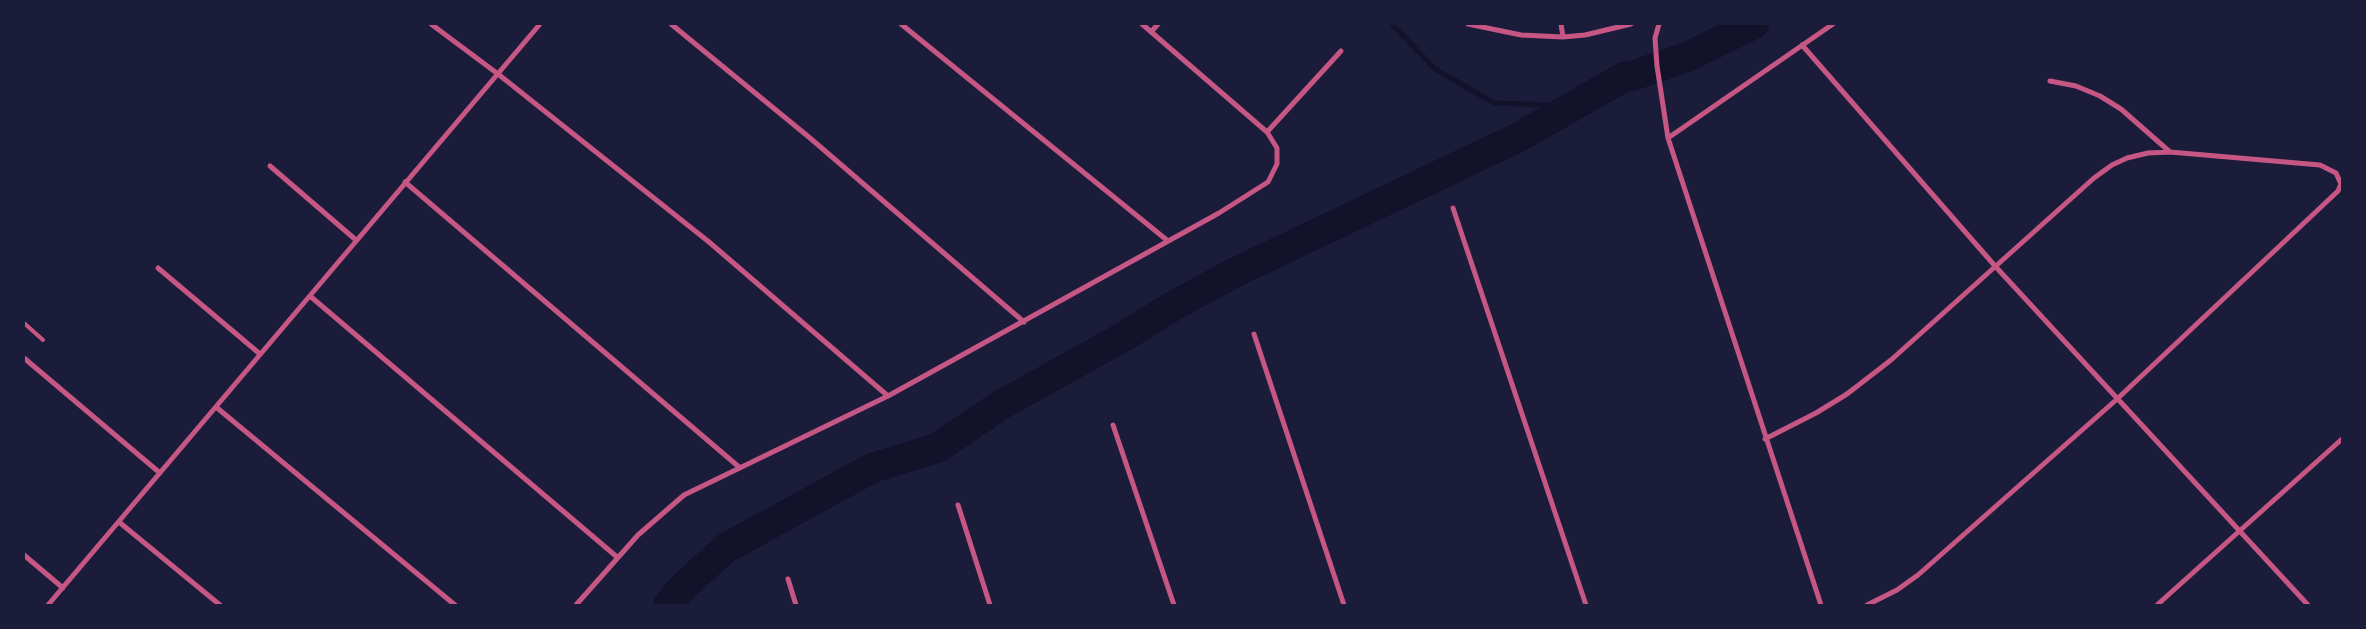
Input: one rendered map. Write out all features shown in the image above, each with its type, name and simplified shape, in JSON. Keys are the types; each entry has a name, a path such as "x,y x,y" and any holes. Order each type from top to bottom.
{"street":[{"path":"431,24 498,74 709,242 888,396"},
{"path":"48,605 404,182 540,24"},
{"path":"672,24 810,138 1024,322"},
{"path":"901,24 1168,241"},
{"path":"576,605 617,557 660,514 684,495 739,467 834,424 888,396 1253,194 1268,182 1277,164 1277,148 1267,132 1142,24"},
{"path":"1152,32 1158,24"},
{"path":"1468,24 1521,35 1563,38 1631,24"},
{"path":"1561,24 1563,38"},
{"path":"1659,24 1655,38 1668,138 1821,605"},
{"path":"1668,138 1833,24"},
{"path":"1802,45 1995,266 2116,400 2308,605"},
{"path":"1267,132 1341,50"},
{"path":"2050,81 2076,86 2100,96 2121,109 2170,152"},
{"path":"1765,438 1816,413 1847,394 1891,360 2112,164 2148,153 2170,152 2320,165 2336,173 2341,184 2338,191 2116,400 1918,575 1897,590 1867,605"},
{"path":"270,166 356,240"},
{"path":"404,182 739,467"},
{"path":"1453,208 1586,605"},
{"path":"158,268 260,354"},
{"path":"310,296 617,557"},
{"path":"1254,334 1344,605"},
{"path":"24,358 160,473"},
{"path":"216,407 455,605"},
{"path":"1113,425 1174,605"},
{"path":"2156,605 2342,439"},
{"path":"958,505 990,605"},
{"path":"119,522 220,605"},
{"path":"24,555 63,588"},
{"path":"788,580 796,605"}],"lane":[{"path":"24,323 43,340"}],"waterway":[{"path":"1392,24 1435,69 1494,103 1552,105 1624,77"},
{"path":"668,605 683,587 726,548 872,468 937,448 1001,405 1236,272 1519,137 1624,77 1687,57 1754,24"}]}
